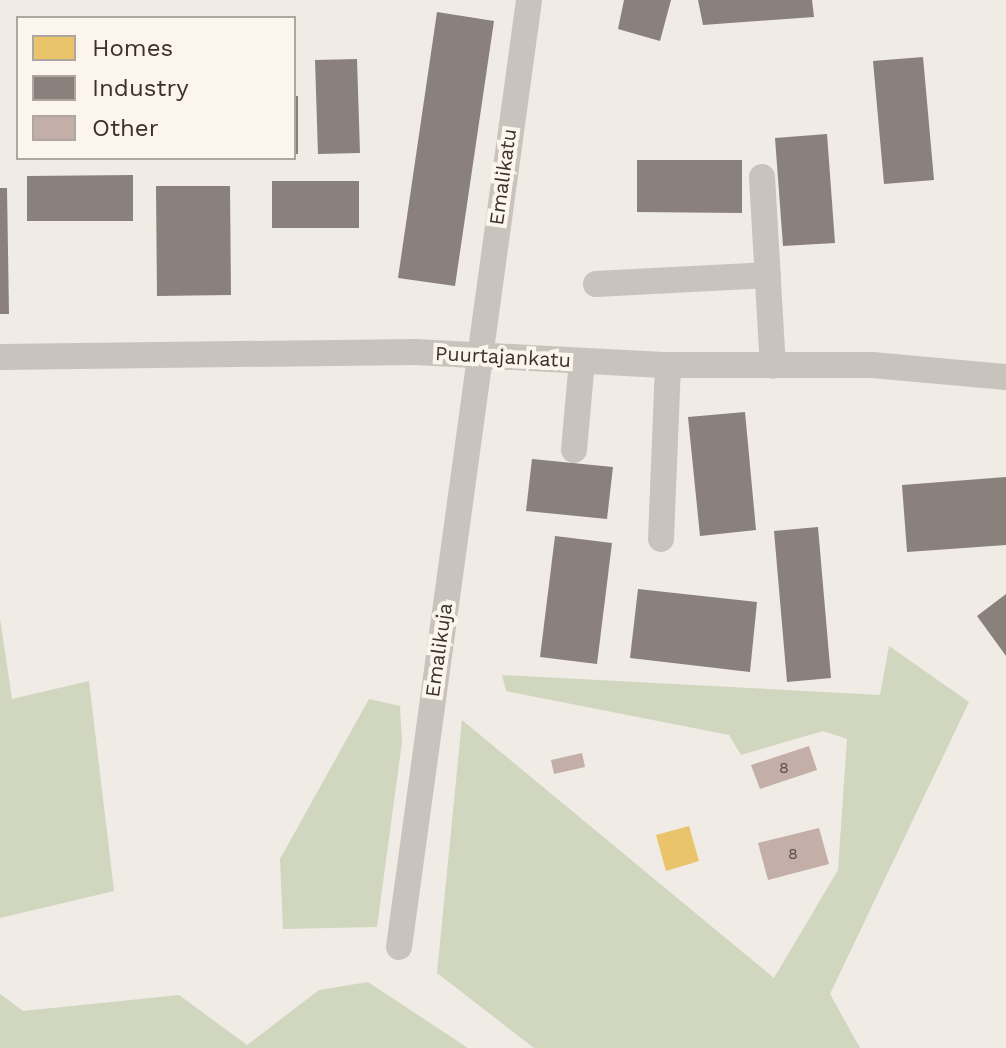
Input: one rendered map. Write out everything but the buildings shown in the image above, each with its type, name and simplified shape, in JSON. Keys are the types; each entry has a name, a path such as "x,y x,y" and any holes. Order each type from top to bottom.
{"street":[{"name":"Emalikatu","path":"477,353 529,0"},
{"path":"762,177 773,366"},
{"path":"596,284 768,275"},
{"name":"Puurtajankatu","path":"0,357 477,353 668,365 773,366 1006,377"},
{"name":"Emalikuja","path":"399,947 477,353"},
{"path":"574,450 582,361"},
{"path":"661,539 668,365"}],"green space":[{"path":"0,618 12,699 89,681 114,891 0,918"},
{"path":"889,646 969,702 830,994 860,1048 534,1048 437,973 462,720 774,978 838,870 847,739 823,731 741,755 729,735 506,691 502,675 880,695"},
{"path":"369,699 400,706 402,742 377,927 283,929 280,859"},
{"path":"368,982 468,1048 0,1048 0,994 23,1011 179,995 247,1045 319,990"}]}
